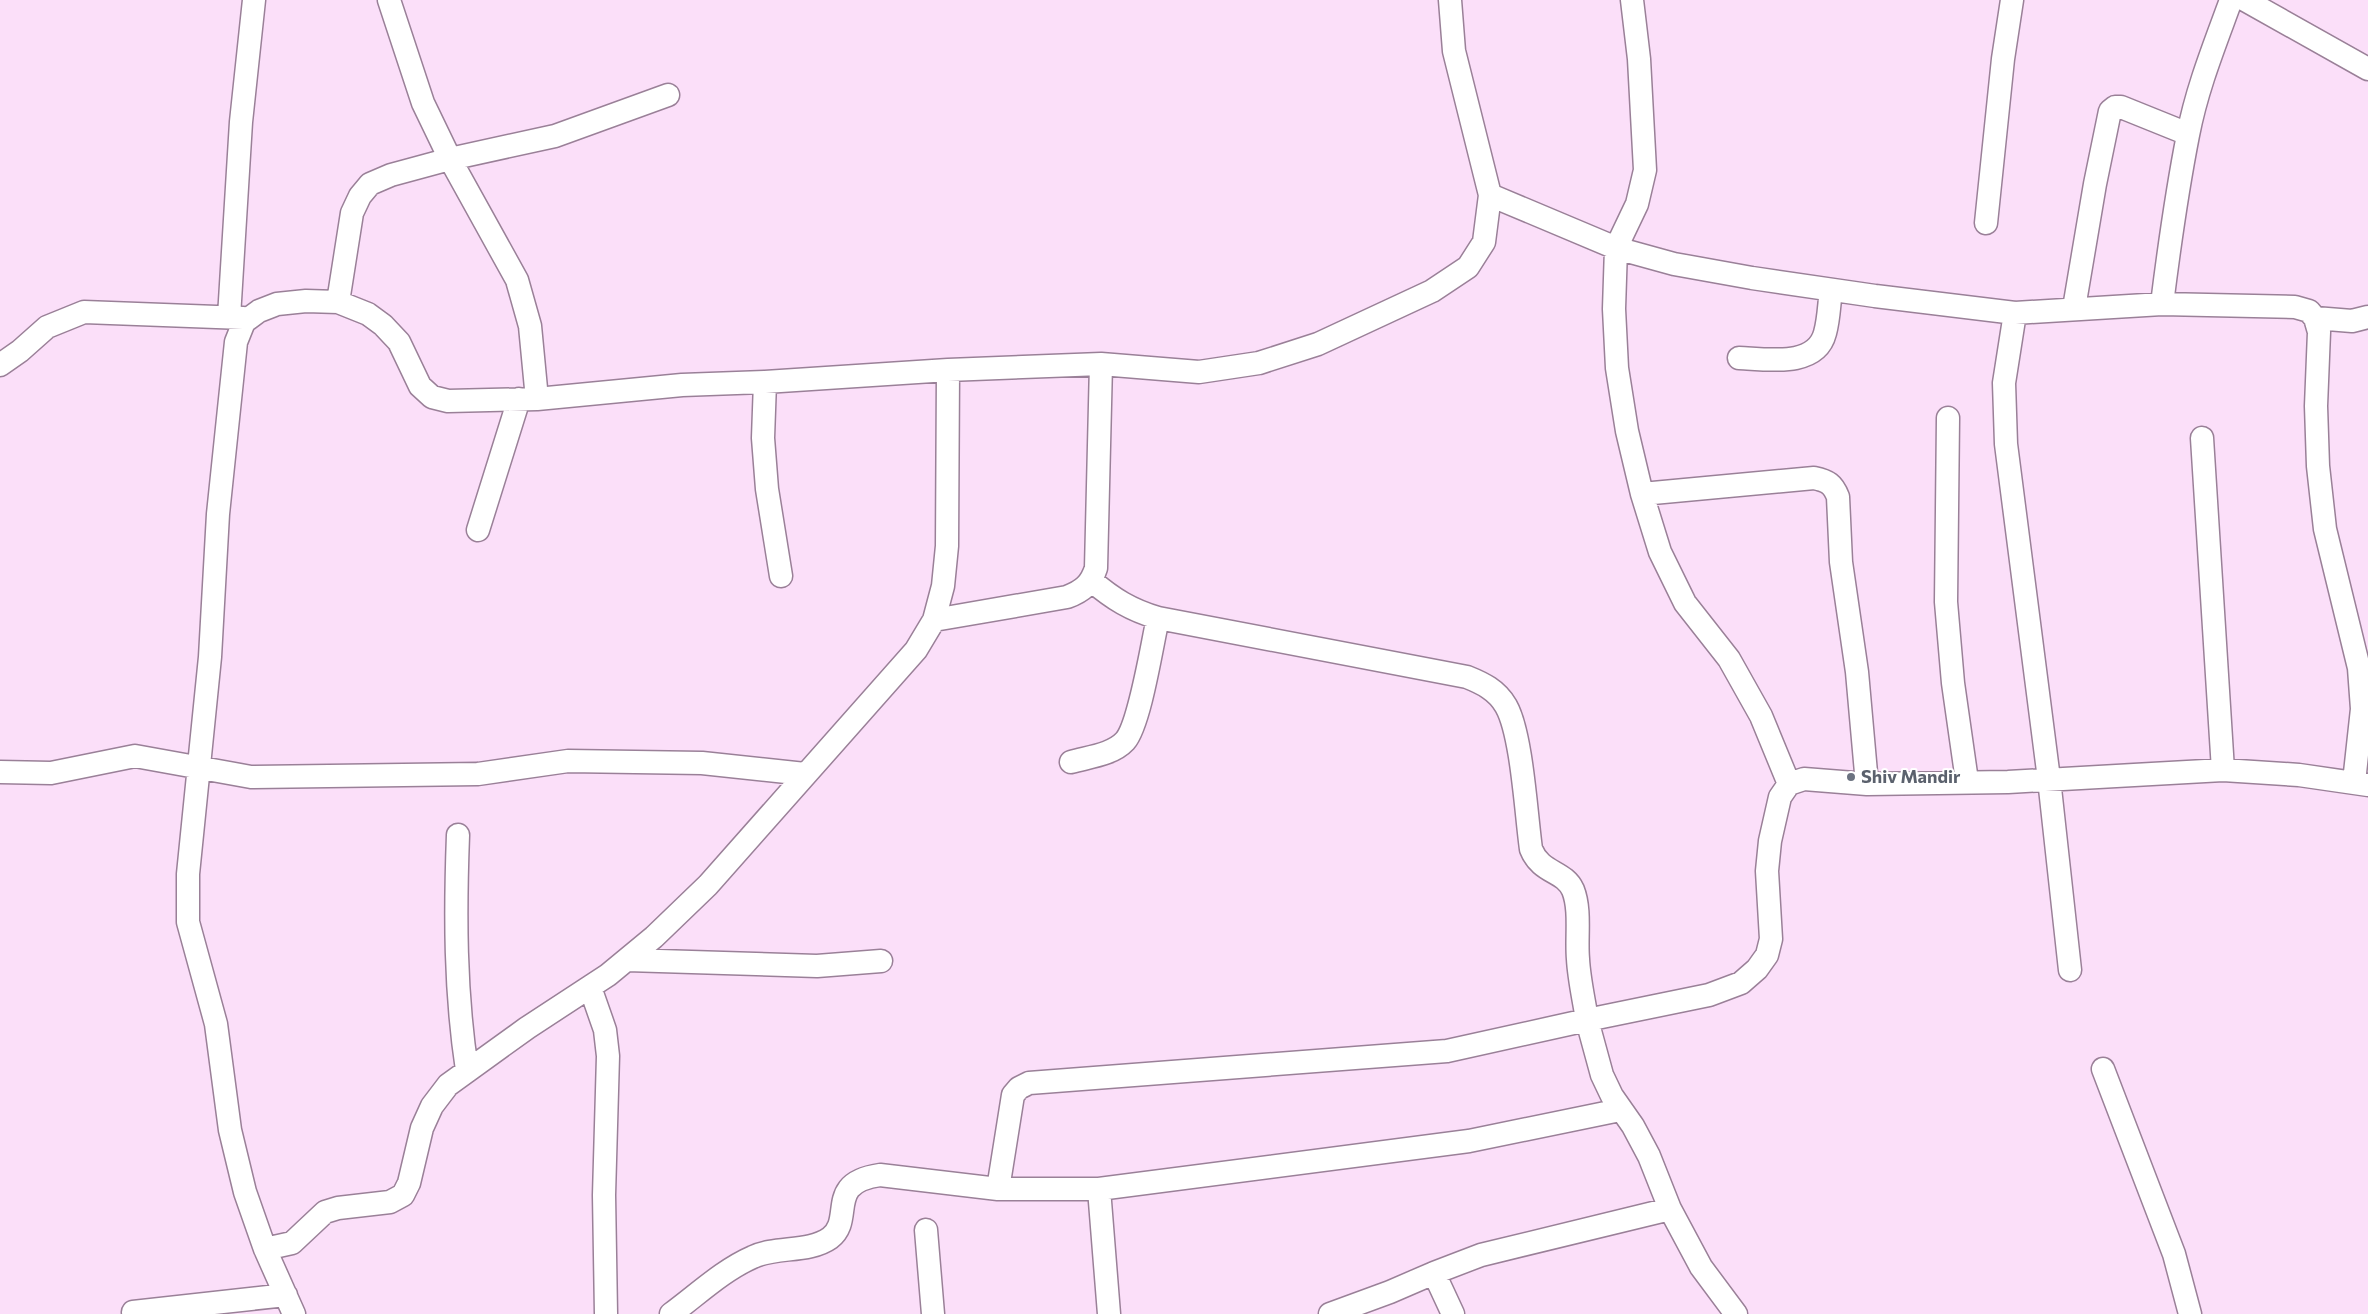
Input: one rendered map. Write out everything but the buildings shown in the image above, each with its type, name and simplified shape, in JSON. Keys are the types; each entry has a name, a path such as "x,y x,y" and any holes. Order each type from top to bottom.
{"street":[{"path":"239,318 241,122 254,0"},
{"path":"389,0 423,103 450,159 516,280 530,326 528,399 478,530"},
{"path":"0,365 20,351 47,326 84,312 239,318 277,304 306,300 338,302 368,314 383,325 399,342 420,386 432,397 448,401 528,399 682,386 948,370 1101,364 1199,372 1258,363 1318,344 1432,292 1468,267 1484,242 1490,195 1454,51 1450,0"},
{"path":"1632,0 1639,59 1645,170 1637,204 1616,248 1614,309 1618,368 1627,431 1642,494 1664,561 1685,603 1729,659 1761,716 1788,784"},
{"path":"1986,222 2002,68 2012,0"},
{"path":"2162,304 2170,240 2188,134 2205,70 2231,0"},
{"path":"2245,0 2368,69"},
{"path":"338,302 352,213 360,196 370,184 391,175 450,159 555,136 668,95"},
{"path":"2074,308 2095,184 2110,111 2115,107 2121,107 2188,134"},
{"path":"998,1189 1013,1095 1019,1088 1029,1083 1448,1051 1709,995 1741,983 1757,969 1767,955 1771,939 1767,871 1770,841 1780,797 1788,784 1804,779 1867,784 1967,781 2008,782 2049,778 2223,770 2299,774 2361,784 2362,709 2360,676 2325,529 2318,466 2316,406 2319,332 2315,318 2309,310 2295,307 2162,304 2015,313 1830,290 1674,264 1616,248 1490,195"},
{"path":"1739,358 1785,359 1803,356 1818,347 1825,333 1830,290"},
{"path":"2015,313 2004,383 2006,444 2049,778 2070,970"},
{"path":"2315,318 2352,321 2368,317"},
{"path":"133,1312 290,1305 265,1249 245,1192 230,1130 216,1024 188,922 188,874 210,657 218,514 235,352 244,322 239,318"},
{"path":"934,620 1067,597 1080,592 1092,581 1096,568 1101,364"},
{"path":"265,1249 292,1243 325,1212 338,1208 390,1202 403,1195 409,1183 422,1128 432,1106 448,1085 467,1070 590,987 627,960 654,937 708,885 916,650 934,620 943,586 947,546 948,370"},
{"path":"765,382 763,438 767,489 781,576"},
{"path":"1948,418 1946,602 1953,683 1967,781"},
{"path":"2202,438 2223,770"},
{"path":"1642,494 1814,478 1827,480 1835,488 1838,498 1841,562 1857,672 1867,784"},
{"path":"1092,581 1114,599 1132,610 1158,618 1467,676 1488,686 1506,706 1515,733 1531,849 1535,859 1543,867 1568,881 1574,891 1578,962 1587,1020 1602,1075 1620,1110 1633,1126 1649,1156 1670,1209 1701,1267 1736,1314"},
{"path":"1071,762 1108,752 1124,742 1134,723 1158,618"},
{"path":"0,772 51,773 135,756 250,777 379,777 478,774 568,761 702,763 805,774"},
{"path":"458,835 455,953 459,1021 467,1070"},
{"path":"627,960 817,966 881,961"},
{"path":"590,987 605,1030 608,1056 604,1195 606,1314"},
{"path":"2103,1069 2174,1254 2190,1314"},
{"path":"671,1314 735,1266 754,1256 819,1244 831,1237 838,1226 845,1196 852,1185 864,1178 880,1175 998,1189 1099,1189 1459,1142 1544,1127 1620,1110"},
{"path":"1099,1189 1109,1314"},
{"path":"1338,1313 1481,1255 1670,1209"},
{"path":"926,1230 934,1314"},
{"path":"1434,1273 1453,1314"}],"place":[{"name":"Shiv Mandir","path":"1851,777"}]}
